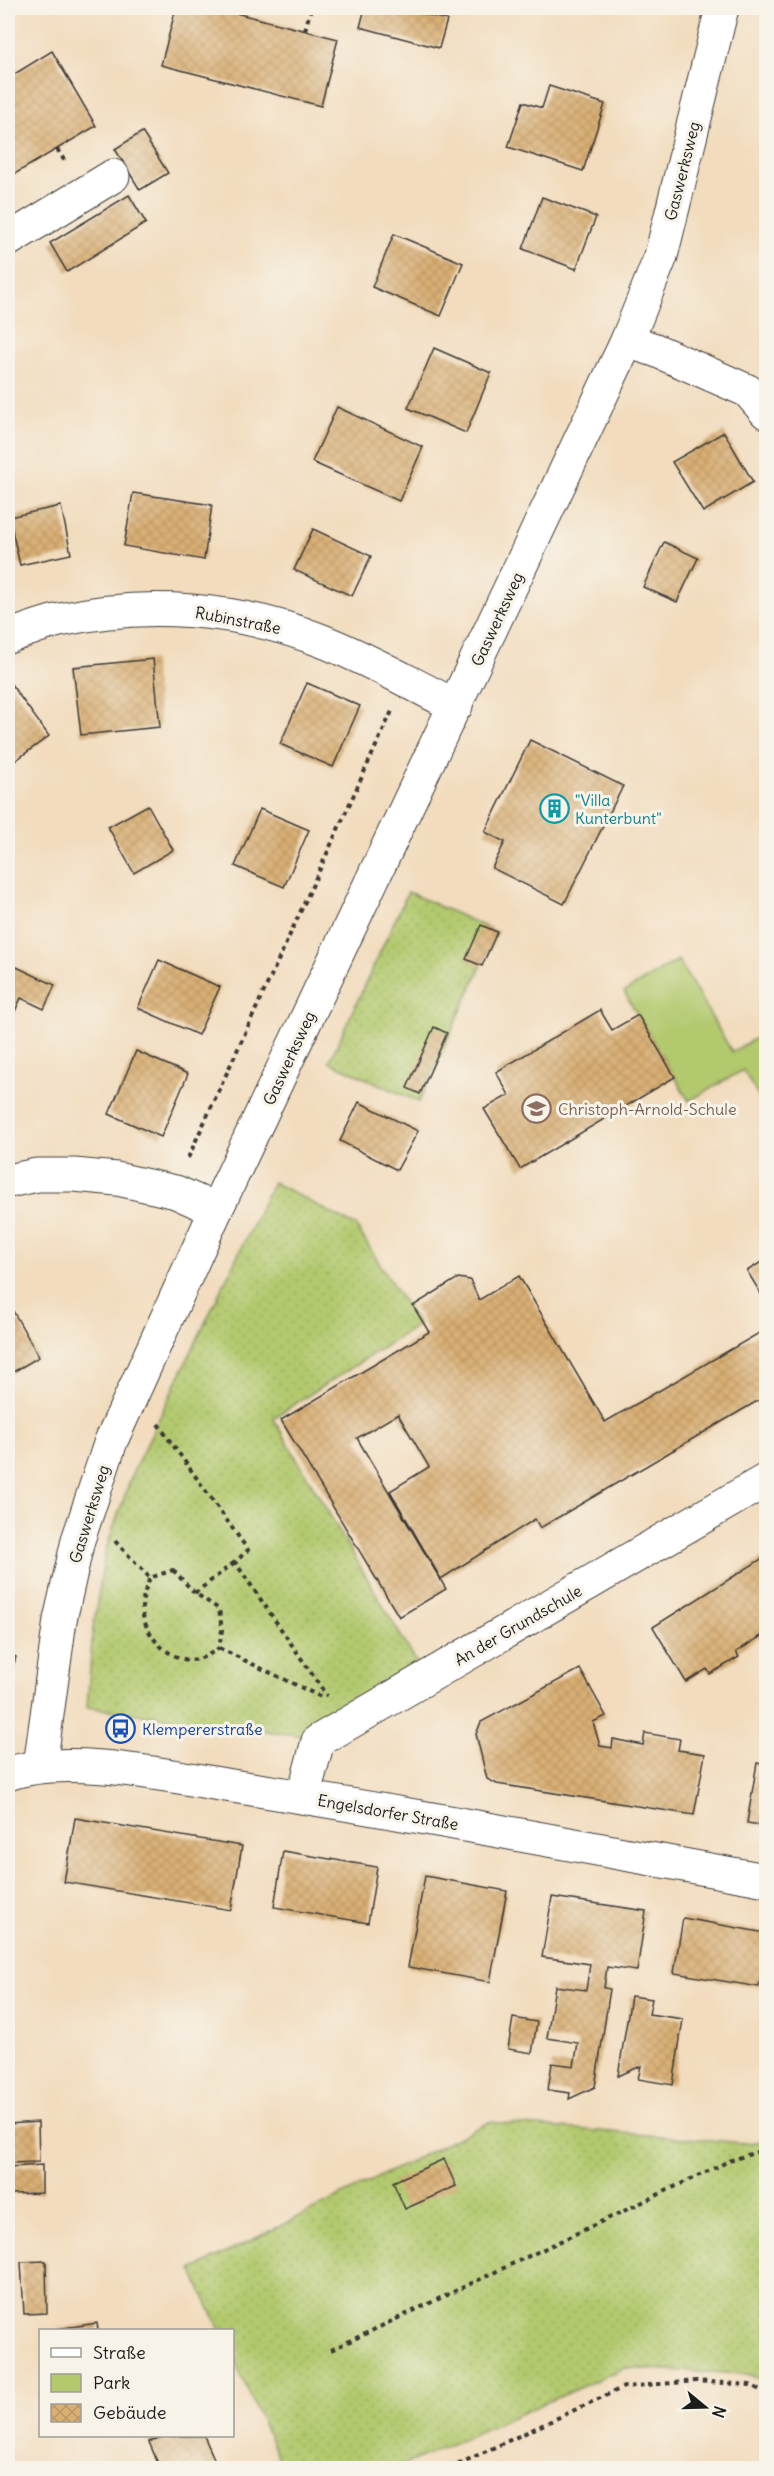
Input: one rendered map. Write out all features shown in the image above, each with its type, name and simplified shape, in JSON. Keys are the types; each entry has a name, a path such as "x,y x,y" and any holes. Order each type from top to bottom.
{"street":[{"name":"Gaswerksweg","path":"40,1766 60,1620 78,1540 111,1441 216,1210 627,341 661,256 722,8"},
{"path":"8,240 113,177"},
{"path":"627,341 655,350 748,391 766,412"},
{"name":"Rubinstraße","path":"8,637 59,620 130,611 185,610 230,615 288,629 321,640 456,706"},
{"path":"8,1181 37,1174 117,1179 173,1191 216,1210"},
{"name":"An der Grundschule","path":"303,1797 318,1742 766,1480"},
{"name":"Engelsdorfer Straße","path":"8,1774 40,1766 56,1765 147,1773 303,1797 766,1880"}],"path":[{"path":"305,30 311,8"},
{"path":"173,1191 405,681"},
{"path":"129,1402 162,1427 248,1550 195,1593"},
{"path":"88,1512 150,1578"},
{"path":"219,1648 332,1703 235,1562"},
{"path":"173,1570 195,1593 219,1609 222,1630 219,1648 206,1657 190,1660 166,1652 148,1631 142,1610 144,1592 150,1578 173,1570"},
{"path":"331,2350 729,2161 766,2150"},
{"path":"450,2469 624,2387 696,2380 750,2385 766,2393"}],"green space":[{"path":"408,892 497,932 419,1102 329,1062"},
{"path":"678,960 732,1052 766,1032 766,1110 743,1070 689,1101 624,992"},
{"path":"273,1182 356,1226 418,1325 273,1418 418,1665 302,1736 87,1707 93,1628 105,1552 133,1472"},
{"path":"489,2122 746,2143 766,2141 766,2382 747,2374 624,2368 397,2468 283,2468 234,2360 234,2329 220,2329 192,2270"}],"building":[{"path":"176,8 216,8 338,39 321,106 161,65"},
{"path":"365,8 401,8 447,20 439,48 360,27"},
{"path":"52,51 96,126 13,175 8,166 8,78"},
{"path":"549,86 605,104 583,171 508,147 523,102 542,108"},
{"path":"142,132 168,173 140,190 115,149"},
{"path":"129,195 146,223 67,272 50,243"},
{"path":"542,197 596,217 576,269 523,249"},
{"path":"394,234 463,263 441,316 372,287"},
{"path":"434,348 491,373 466,433 408,408"},
{"path":"337,407 423,447 399,501 312,462"},
{"path":"724,432 753,482 703,512 672,462"},
{"path":"133,493 212,505 204,560 124,546"},
{"path":"61,506 71,554 20,565 9,517"},
{"path":"313,529 371,556 352,596 294,570"},
{"path":"664,542 698,558 677,602 643,587"},
{"path":"153,659 160,727 81,735 73,667"},
{"path":"8,680 49,736 8,766"},
{"path":"307,683 360,706 333,767 280,744"},
{"name":"\"Villa Kunterbunt\"","path":"530,740 623,786 564,904 492,868 505,842 485,832"},
{"path":"148,805 173,850 134,873 108,827"},
{"path":"260,809 309,830 284,887 235,866"},
{"path":"481,925 497,932 482,966 466,959"},
{"path":"159,960 220,987 198,1035 138,1008"},
{"path":"8,963 55,985 44,1009 21,998 12,1018 8,1016"},
{"path":"600,1010 612,1030 638,1015 675,1077 520,1169 484,1109 509,1095 496,1072"},
{"path":"434,1027 447,1033 420,1094 407,1088"},
{"path":"136,1051 188,1074 161,1137 109,1114"},
{"path":"359,1102 418,1131 397,1170 340,1141"},
{"path":"766,1259 766,1302 747,1271"},
{"path":"519,1276 605,1422 766,1329 766,1396 540,1528 535,1519 441,1579 390,1491 429,1467 398,1414 357,1438 446,1589 399,1617 281,1420 429,1332 413,1306 458,1278 470,1280 479,1300"},
{"path":"8,1302 39,1357 8,1375"},
{"path":"766,1556 766,1633 736,1652 739,1657 710,1674 707,1669 686,1682 653,1627"},
{"path":"8,1654 16,1657 8,1682"},
{"path":"580,1669 606,1716 593,1722 600,1746 612,1748 613,1739 643,1745 645,1733 680,1739 678,1750 705,1754 694,1815 497,1784 487,1779 476,1734 481,1722"},
{"path":"757,1763 766,1765 766,1826 747,1823"},
{"path":"75,1818 242,1846 231,1910 64,1882"},
{"path":"283,1851 377,1867 368,1923 274,1907"},
{"path":"425,1876 507,1891 490,1982 408,1967"},
{"path":"552,1897 646,1911 637,1971 607,1967 604,1988 610,1989 595,2087 569,2099 570,2093 548,2090 552,2063 574,2066 578,2043 547,2038 555,1986 586,1990 590,1964 542,1957"},
{"path":"683,1918 766,1933 759,1987 674,1973"},
{"path":"631,1996 652,1999 649,2014 683,2019 673,2085 638,2079 641,2066 618,2076"},
{"path":"513,2018 537,2022 532,2053 508,2049"},
{"path":"38,2122 39,2162 8,2163 8,2124"},
{"path":"444,2159 456,2186 405,2209 393,2182"},
{"path":"42,2165 42,2193 10,2194 9,2167"},
{"path":"46,2261 47,2313 24,2314 21,2262"},
{"path":"97,2323 98,2329 58,2329"},
{"path":"162,2437 204,2437 216,2463 208,2468 160,2468 149,2442"}],"place":[{"name":"\"Villa Kunterbunt\"","path":"554,809"},
{"name":"Christoph-Arnold-Schule","path":"537,1109"},
{"name":"Klempererstraße","path":"121,1729"}]}
